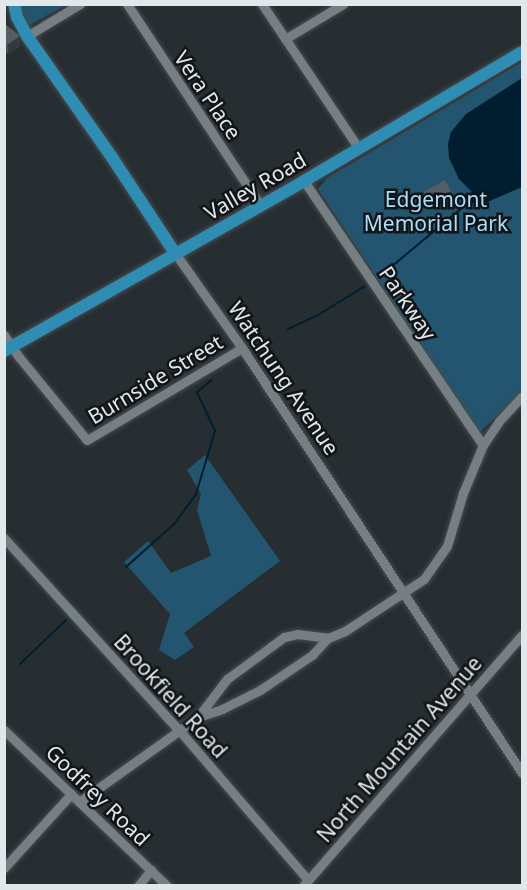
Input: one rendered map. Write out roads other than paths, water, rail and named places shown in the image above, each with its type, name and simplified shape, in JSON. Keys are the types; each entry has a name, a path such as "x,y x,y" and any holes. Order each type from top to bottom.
{"main road":[{"name":"Watchung Avenue","path":"14,4 17,17 27,36 175,253"},
{"name":"Valley Road","path":"8,349 304,181 522,52"}],"street":[{"path":"27,36 80,4"},
{"name":"Vera Place","path":"127,4 260,205"},
{"path":"262,4 358,148"},
{"path":"285,39 343,4"},
{"name":"Parkway","path":"304,181 483,445"},
{"name":"Watchung Avenue","path":"175,253 242,348 522,773"},
{"path":"4,335 8,349"},
{"name":"Burnside Street","path":"8,349 87,440 242,348"},
{"path":"79,802 198,717 222,709 260,690 312,655 328,638 345,631 405,594 424,579 442,558 452,534 468,477 483,445 499,421 522,396"},
{"name":"Brookfield Road","path":"4,538 179,730 305,883"},
{"path":"198,717 227,679 284,637 297,634 328,638"},
{"name":"North Mountain Avenue","path":"305,883 522,635"},
{"name":"Godfrey Road","path":"4,730 167,885"},
{"path":"4,868 71,794"},
{"path":"138,885 151,870"}],"waterway":[{"path":"379,277 469,202"},
{"path":"288,329 318,315 365,286"},
{"path":"126,567 175,523 196,494 215,431 197,392 212,380"},
{"path":"20,664 66,620"}],"park label":[{"name":"Edgemont Memorial Park","path":"436,211"}]}
